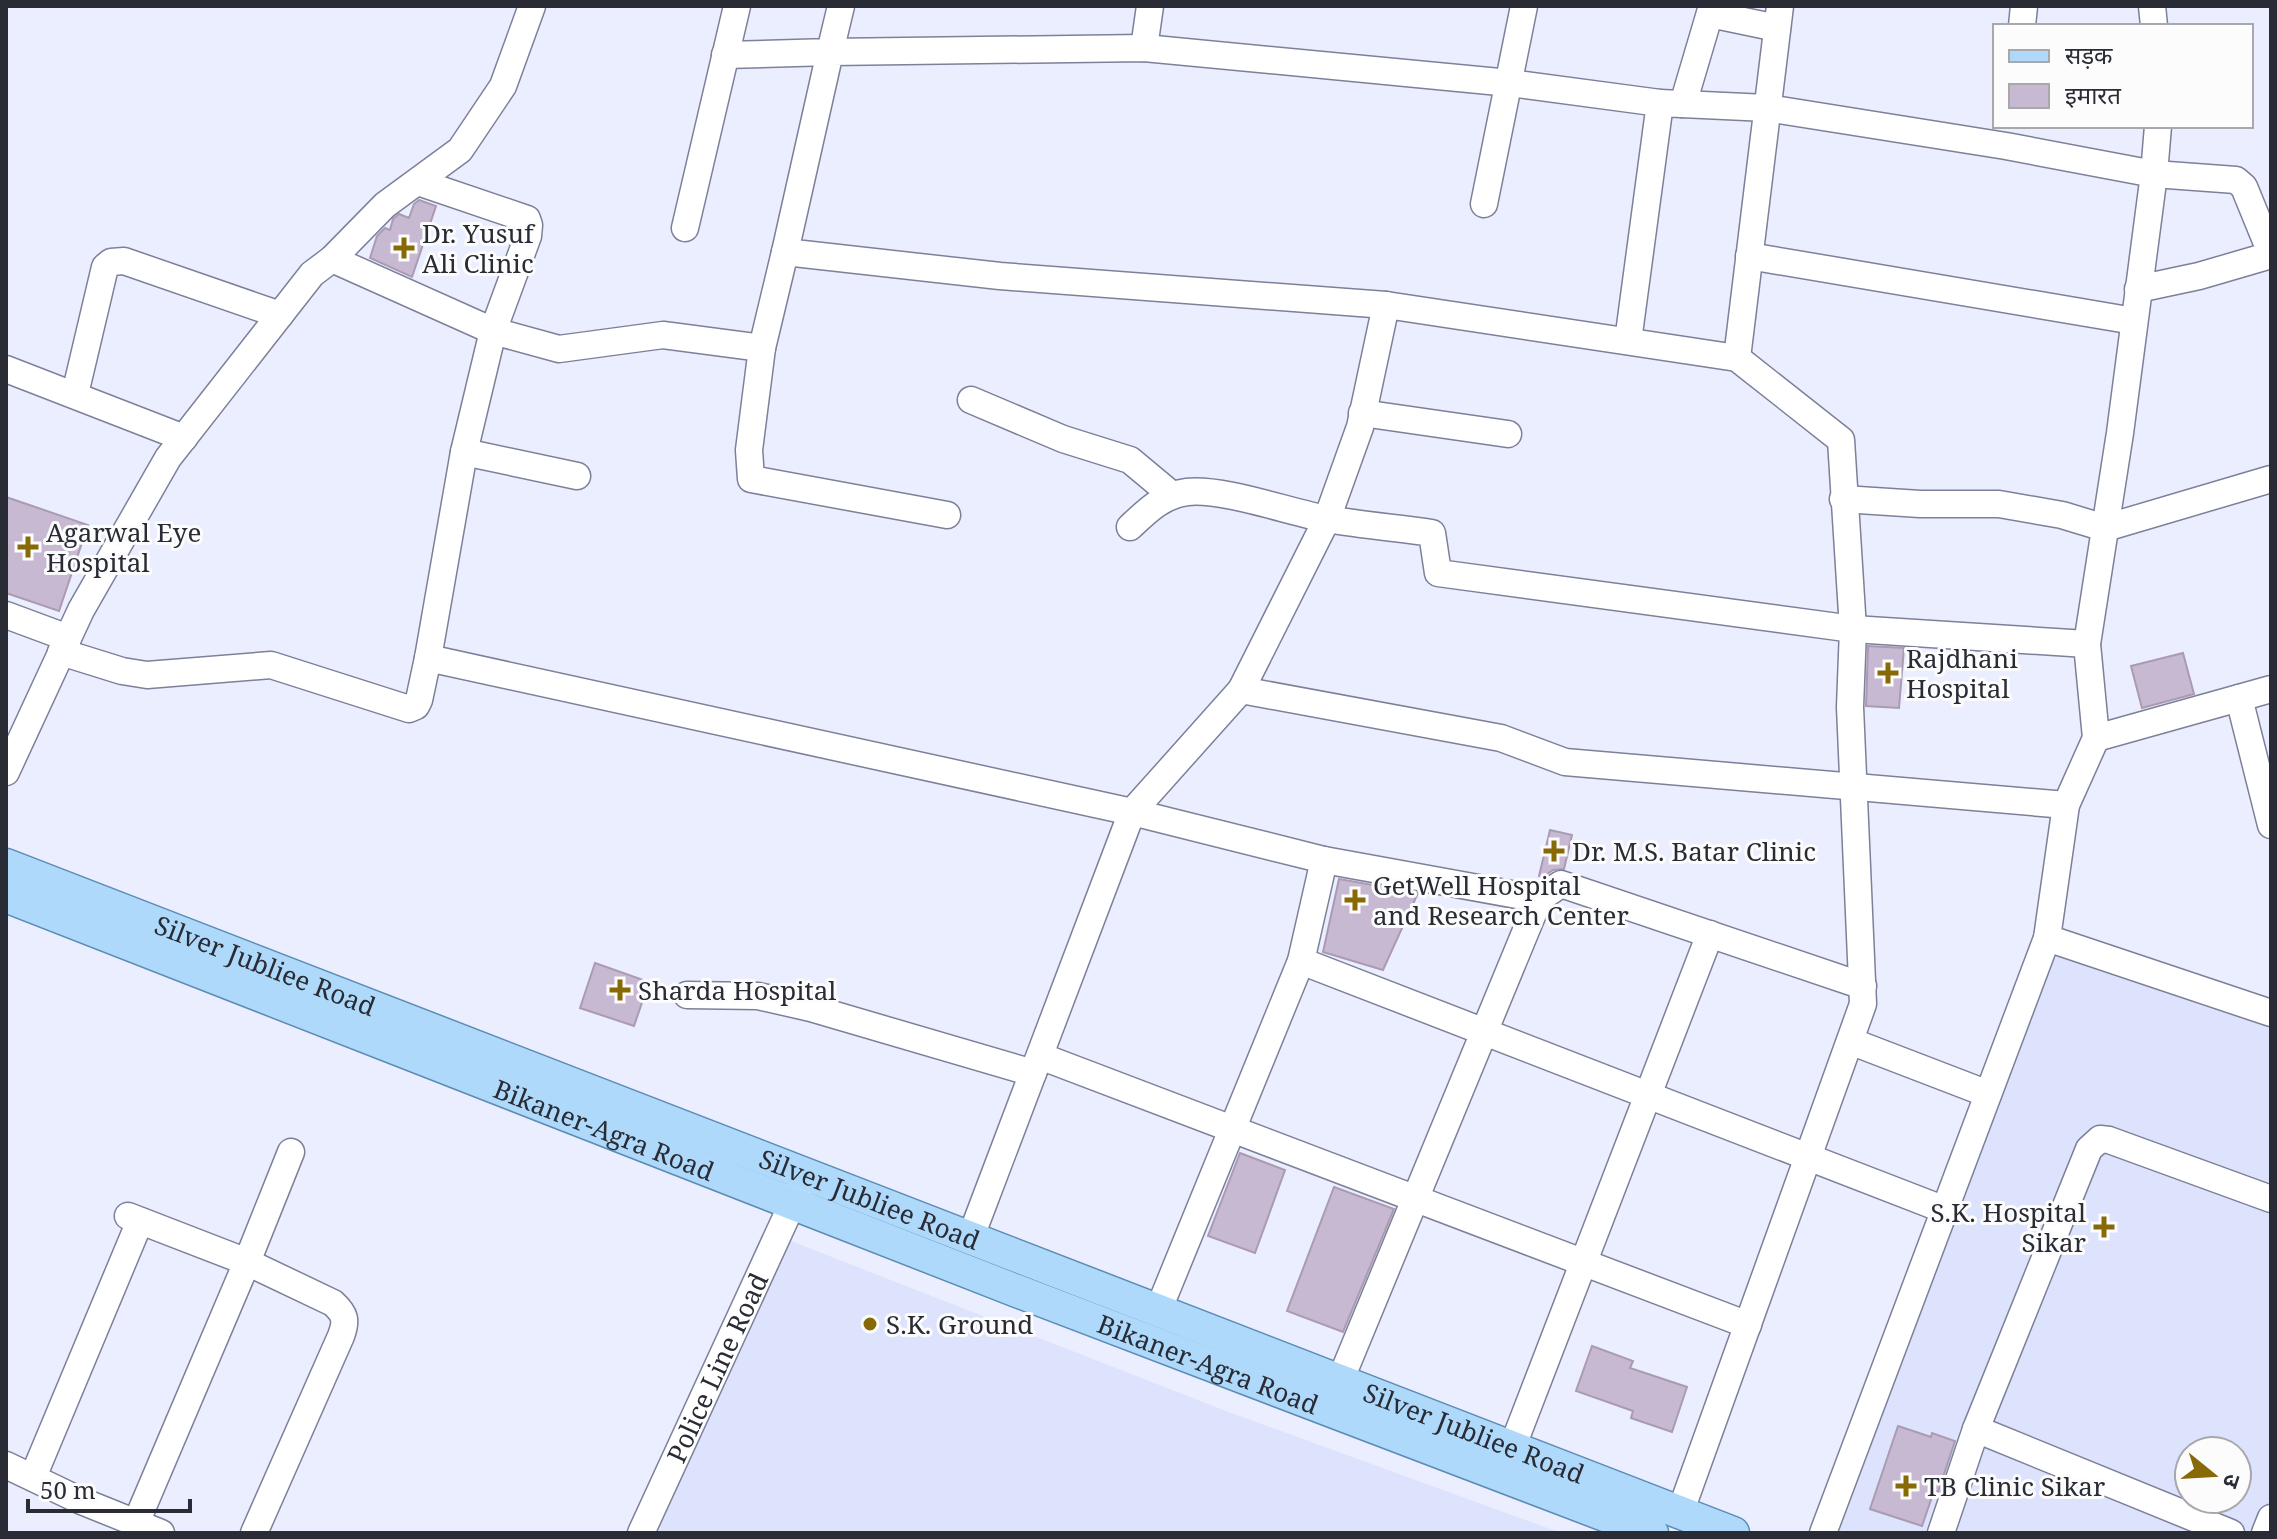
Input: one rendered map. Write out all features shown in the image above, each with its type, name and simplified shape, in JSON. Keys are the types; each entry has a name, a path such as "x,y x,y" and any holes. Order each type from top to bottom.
{"main road":[{"name":"Silver Jubliee Road","path":"6,865 799,1189 970,1239 1733,1533"},
{"name":"Bikaner-Agra Road","path":"6,896 799,1189 1652,1533"}],"street":[{"path":"6,772 81,610 168,458 312,274 332,259 385,205 460,150 503,86 532,6"},
{"path":"685,228 737,6"},
{"path":"841,6 762,348 749,450 751,479 947,515"},
{"path":"1144,48 1150,6"},
{"path":"1484,204 1524,6"},
{"path":"1628,341 1672,103 1711,10 1779,17 1737,358"},
{"path":"725,55 1144,48 1510,83 1672,103 1767,108 2008,136 2154,174 2236,180 2244,187 2271,254 2199,276 2138,289"},
{"path":"1823,1533 2047,938 2066,805 2096,738 2087,644 2120,433 2158,128"},
{"path":"6,615 122,671 147,675 271,665 409,709 416,706 428,658 464,452 493,331 528,236 529,225 527,219 418,182"},
{"path":"785,252 1000,276 1386,305 1737,358 1841,440 1853,629 1850,707 1863,1004 1680,1513"},
{"path":"1749,256 2134,321"},
{"path":"332,259 493,331 559,349 663,335 762,348"},
{"path":"75,394 105,267 111,262 124,261 280,315"},
{"path":"970,1239 1132,812 1241,690 1327,519 1362,413 1386,305"},
{"path":"6,369 184,438"},
{"path":"971,400 1063,439 1130,460 1172,495"},
{"path":"1362,413 1508,434"},
{"path":"464,452 577,476"},
{"path":"1843,499 1920,504 1999,504 2062,515 2105,528 2271,479"},
{"path":"1130,527 1157,503 1172,495 1189,492 1213,494 1327,519 1432,533 1438,573 1853,629 2087,644"},
{"path":"428,658 1132,812 1324,860 1539,899"},
{"path":"2096,738 2271,689"},
{"path":"1241,690 1501,738 1565,762 2066,805"},
{"path":"2239,698 2271,825"},
{"path":"1158,1311 1301,961 1324,860"},
{"path":"1340,1381 1539,899 1561,884 1863,986"},
{"path":"1512,1448 1581,1262 1710,934"},
{"path":"2047,938 2271,1013"},
{"path":"1301,961 1945,1210"},
{"path":"687,995 758,996 1036,1065 1232,1130 1748,1325"},
{"path":"1850,1041 1988,1094"},
{"path":"1941,1533 1976,1429 2089,1149 2100,1139 2271,1199"},
{"path":"136,1523 291,1152"},
{"name":"Police Line Road","path":"641,1533 799,1189"},
{"path":"33,1477 134,1218 247,1262 333,1303 343,1312 346,1322 254,1533"},
{"path":"1976,1429 2231,1533"},
{"path":"6,1465 79,1500 161,1533"},
{"path":"2265,1533 2271,1518"}],"shaded area":[{"name":"S.K. Hospital Sikar","path":"2047,938 2271,1004 2271,1533 1823,1533"},
{"name":"S.K. Ground","path":"778,1236 1226,1411 1561,1533 641,1533"}],"building":[{"path":"419,200 436,206 412,277 370,258 377,236 385,228 390,230 393,219 399,214 409,218 414,204"},
{"path":"6,497 88,525 59,611 6,593"},
{"path":"1868,646 1904,648 1899,708 1866,706"},
{"path":"2183,653 2194,694 2142,708 2131,666"},
{"path":"1550,830 1572,835 1564,869 1553,870 1543,877 1539,876"},
{"path":"1339,879 1418,893 1383,970 1323,952"},
{"path":"595,963 649,982 634,1026 580,1008"},
{"path":"1240,1153 1285,1170 1255,1253 1208,1236"},
{"path":"1334,1187 1394,1209 1343,1332 1287,1311"},
{"path":"1592,1346 1633,1361 1630,1368 1687,1387 1672,1432 1631,1418 1633,1411 1576,1391"},
{"path":"1898,1426 1955,1441 1938,1492 1934,1491 1922,1526 1870,1509"}],"place":[{"name":"Dr. Yusuf Ali Clinic","path":"404,248"},
{"name":"Agarwal Eye Hospital","path":"28,547"},
{"name":"Rajdhani Hospital","path":"1888,673"},
{"name":"Dr. M.S. Batar Clinic","path":"1554,851"},
{"name":"GetWell Hospital and Research Center","path":"1355,900"},
{"name":"Sharda Hospital","path":"620,990"},
{"name":"S.K. Hospital Sikar","path":"2104,1227"},
{"name":"S.K. Ground","path":"870,1324"},
{"name":"TB Clinic Sikar","path":"1906,1486"}]}
